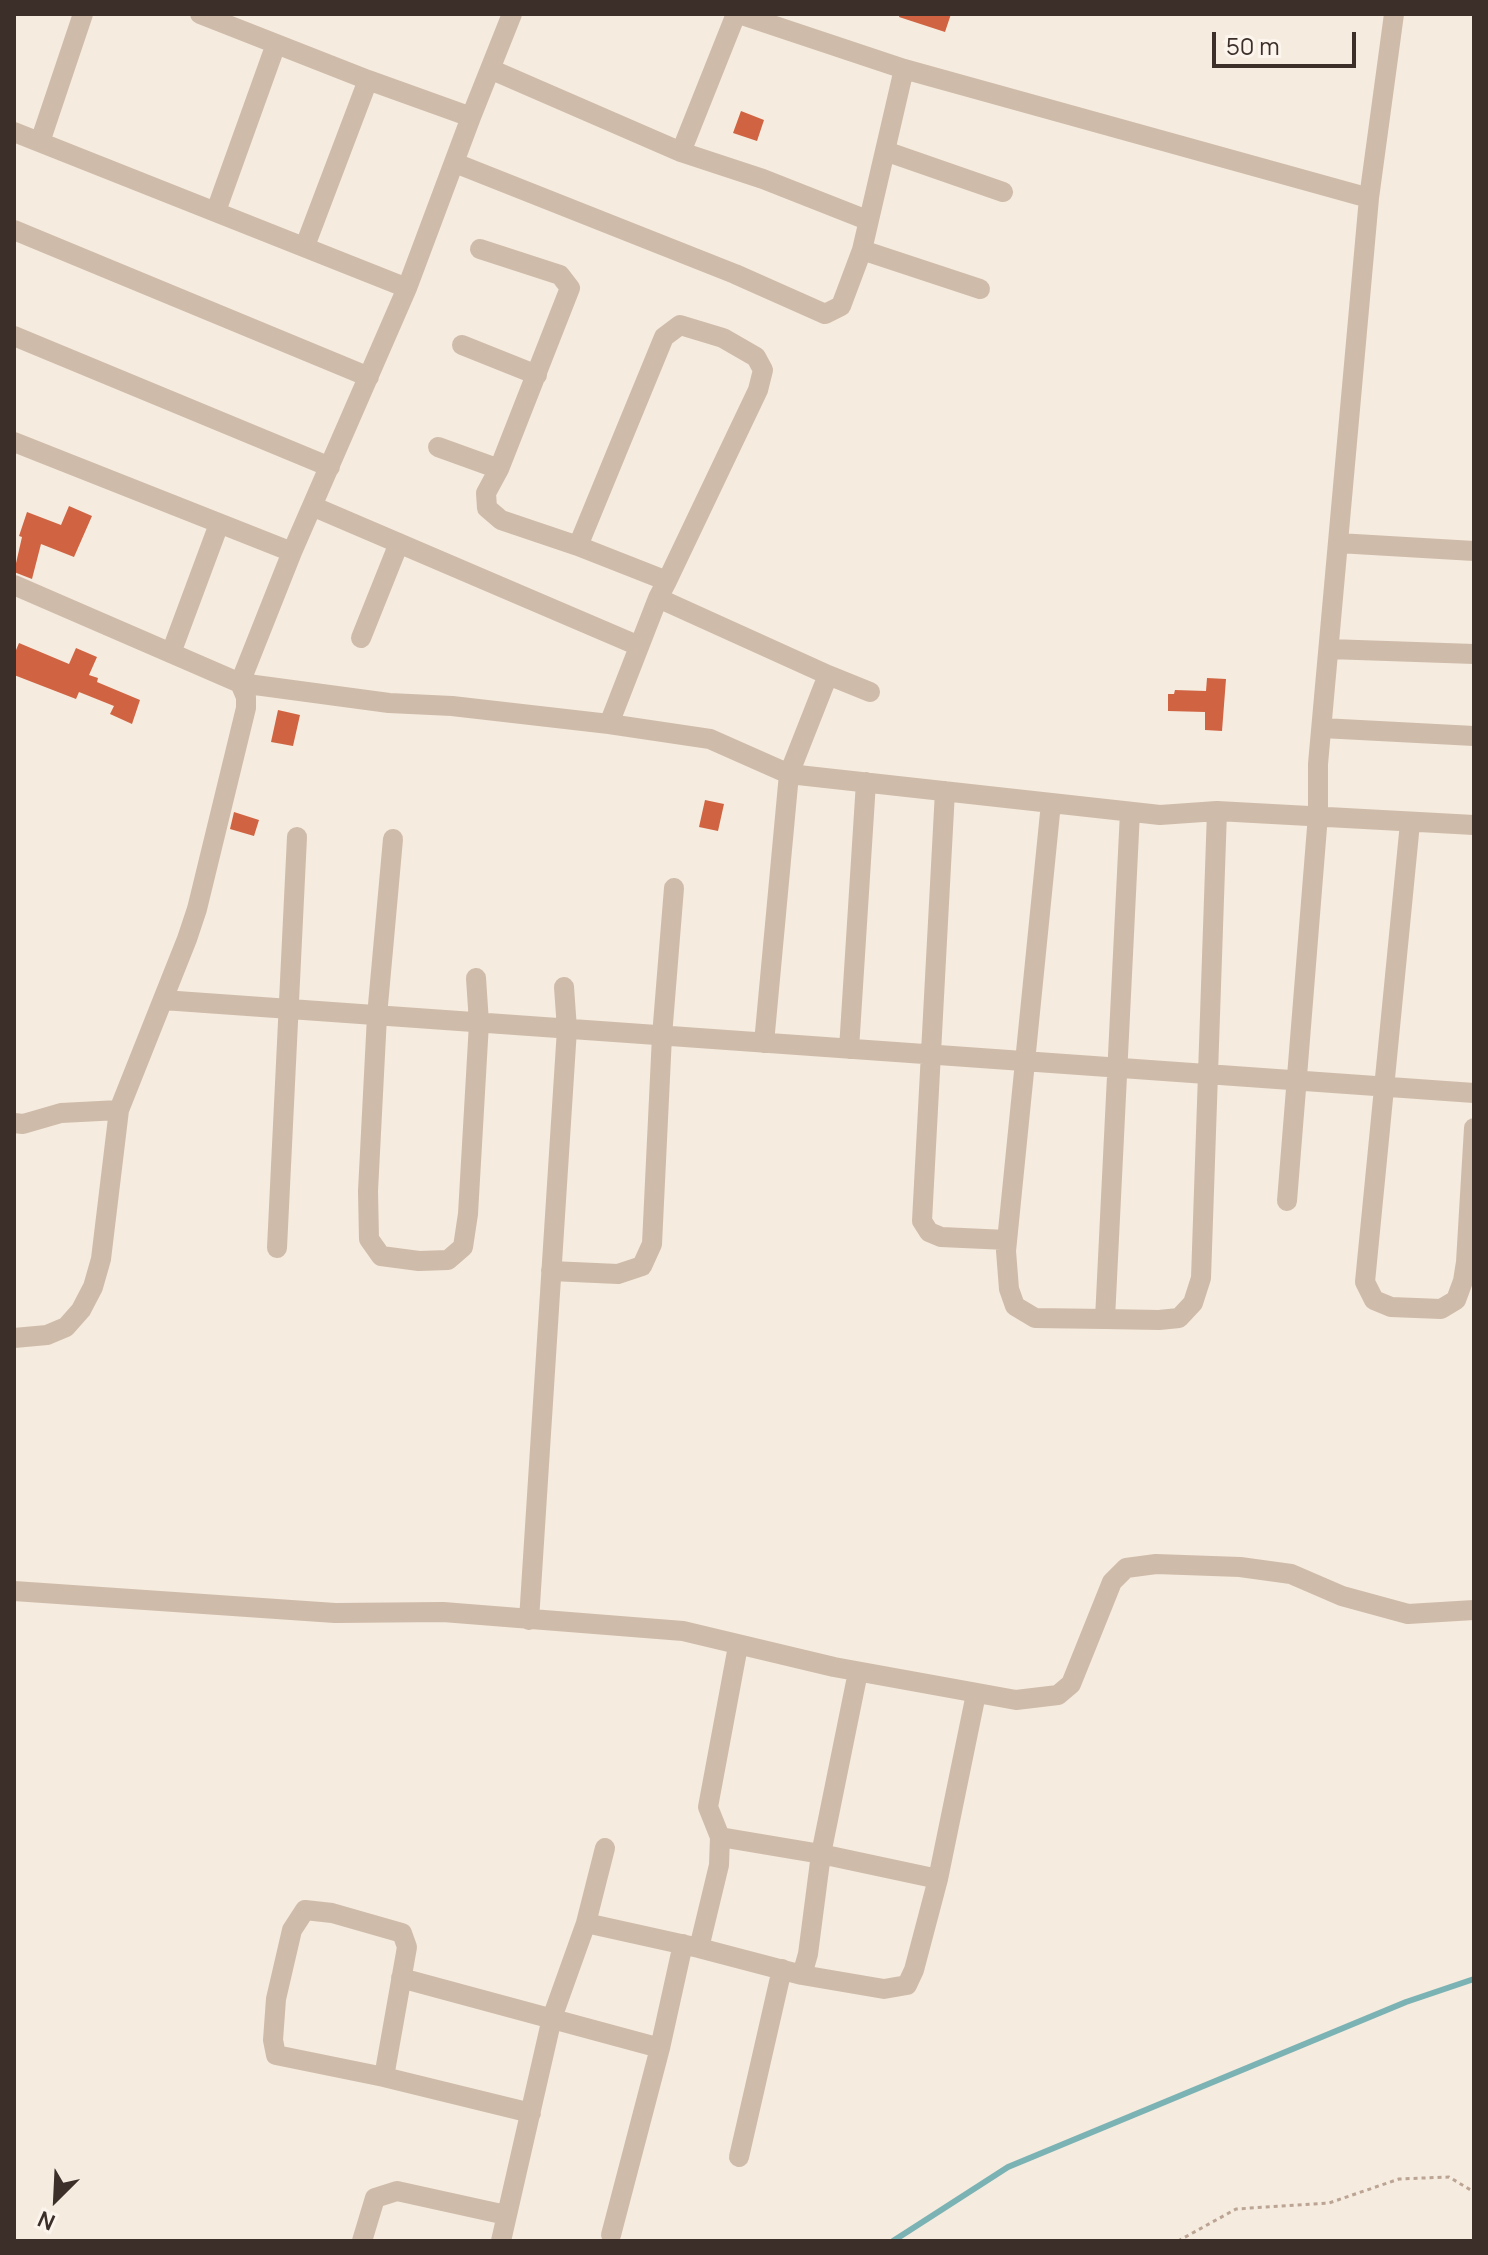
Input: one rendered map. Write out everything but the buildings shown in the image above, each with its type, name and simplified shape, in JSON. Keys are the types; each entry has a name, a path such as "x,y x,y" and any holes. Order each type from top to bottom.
{"street":[{"path":"40,142 83,14"},
{"path":"200,14 471,117"},
{"path":"14,1338 47,1335 66,1327 81,1310 93,1287 101,1259 119,1110 197,909 246,708 246,697 240,683 292,552 407,288 512,14"},
{"path":"681,152 738,14 904,69 1369,198"},
{"path":"1287,1201 1318,815 1322,728 1369,198 1394,14"},
{"path":"216,211 276,44"},
{"path":"490,69 681,152 763,179 867,220"},
{"path":"455,163 735,274 825,314 841,306 862,250 904,69"},
{"path":"305,246 368,80"},
{"path":"14,132 407,288"},
{"path":"885,151 1003,192"},
{"path":"14,230 369,377"},
{"path":"480,249 560,275 570,288 499,469 486,493 487,508 501,520 578,546 828,675 870,692"},
{"path":"862,250 980,289"},
{"path":"578,546 664,337 680,325 723,338 756,357 763,370 758,390 662,590 609,724"},
{"path":"14,336 330,467"},
{"path":"462,345 537,375"},
{"path":"14,442 292,552"},
{"path":"438,447 499,469"},
{"path":"312,506 639,646"},
{"path":"171,653 219,524"},
{"path":"361,638 399,543"},
{"path":"1338,543 1474,551"},
{"path":"14,585 240,683 389,703 452,706 609,724 710,739 789,774 1160,815 1217,811 1474,825"},
{"path":"1329,649 1474,654"},
{"path":"764,1043 789,774 828,675"},
{"path":"1322,728 1474,736"},
{"path":"849,1049 866,782"},
{"path":"945,791 922,1221 929,1232 941,1237 1007,1240"},
{"path":"1051,803 1007,1240 1009,1289 1015,1306 1035,1318 1179,1318 1193,1303 1201,1278 1217,811"},
{"path":"1105,1319 1130,812"},
{"path":"1410,823 1365,1282 1374,1300 1391,1307 1441,1309 1456,1300 1466,1262 1474,1128"},
{"path":"277,1248 297,837"},
{"path":"393,839 377,1016 368,1191 369,1239 381,1256 419,1261 448,1260 463,1247 468,1214 479,1023 476,978"},
{"path":"551,1271 618,1274 642,1266 652,1244 662,1036 674,888"},
{"path":"529,1620 567,1029 564,987"},
{"path":"163,1000 1474,1093"},
{"path":"14,1123 23,1124 61,1113 119,1110"},
{"path":"14,1591 335,1613 443,1612 683,1631 858,1672 1016,1700 1058,1695 1071,1684 1112,1582 1126,1568 1140,1565 1240,1567 1291,1574 1342,1596 1408,1614 1474,1610"},
{"path":"611,2235 660,2048 719,1865 720,1837 708,1807 738,1646"},
{"path":"739,2157 792,1972 808,1954 821,1854 858,1672"},
{"path":"586,1923 792,1972 884,1989 907,1985 914,1970 938,1879 976,1694"},
{"path":"720,1837 821,1854 938,1879"},
{"path":"501,2241 552,2018 586,1923 605,1848"},
{"path":"384,2077 407,1947 402,1933 332,1913 305,1910 292,1930 276,1999 273,2040 276,2055 384,2077 531,2113"},
{"path":"401,1978 660,2048"},
{"path":"362,2241 375,2198 397,2191 506,2215"}],"path":[{"path":"1178,2241 1236,2209 1329,2203 1399,2179 1449,2177 1474,2192"}],"waterway":[{"path":"893,2241 1008,2167 1406,2002 1474,1979"}]}
